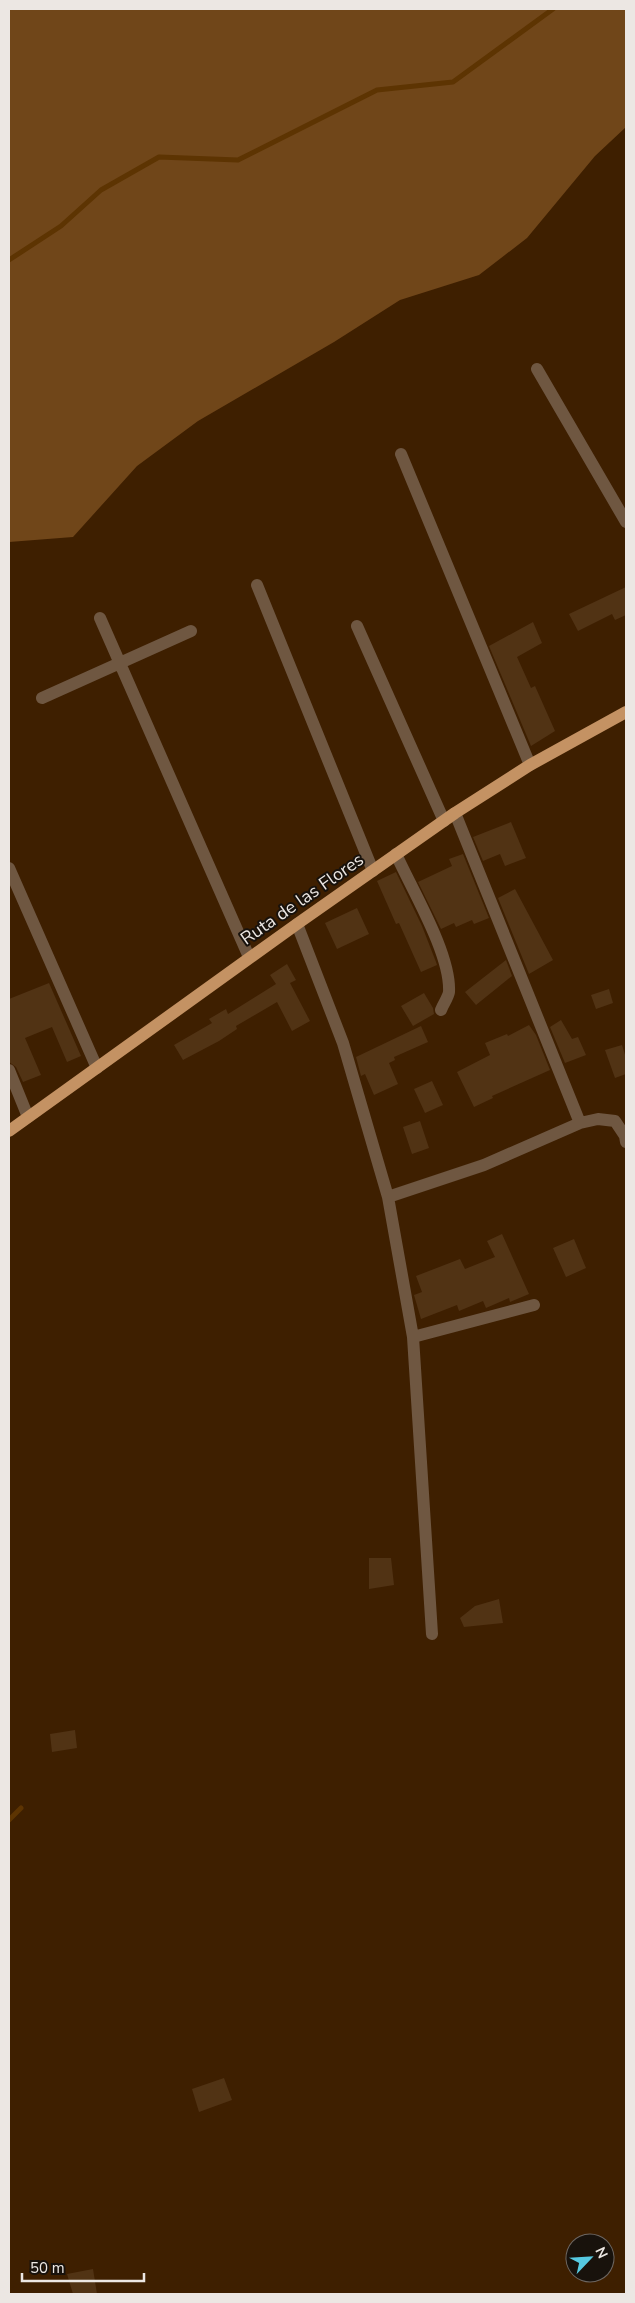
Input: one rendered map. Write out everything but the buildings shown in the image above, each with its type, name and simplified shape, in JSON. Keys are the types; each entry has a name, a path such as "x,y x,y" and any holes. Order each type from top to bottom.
{"main road":[{"name":"Ruta de las Flores","path":"9,1131 249,957 450,817 530,765 626,712"}],"street":[{"path":"538,369 626,522"},
{"path":"401,454 530,765"},
{"path":"257,585 373,871"},
{"path":"100,618 249,957"},
{"path":"357,626 450,817 580,1124"},
{"path":"42,698 191,631"},
{"path":"396,854 434,936 446,969 449,993 441,1010"},
{"path":"9,868 97,1068"},
{"path":"297,924 343,1043 388,1197 413,1337 432,1634"},
{"path":"9,1070 28,1117"},
{"path":"388,1197 484,1165 598,1118 615,1121 625,1136 626,1142"},
{"path":"413,1337 534,1304"}],"shaded area":[{"path":"9,9 626,9 626,2294 9,2294"},
{"path":"9,9 626,9 626,127 595,156 527,238 479,275 400,300 334,342 198,421 137,466 73,537 9,542"}],"waterway":[{"path":"9,260 61,226 101,190 159,157 238,160 377,90 453,82 553,9"},
{"path":"9,1820 21,1808"}]}
